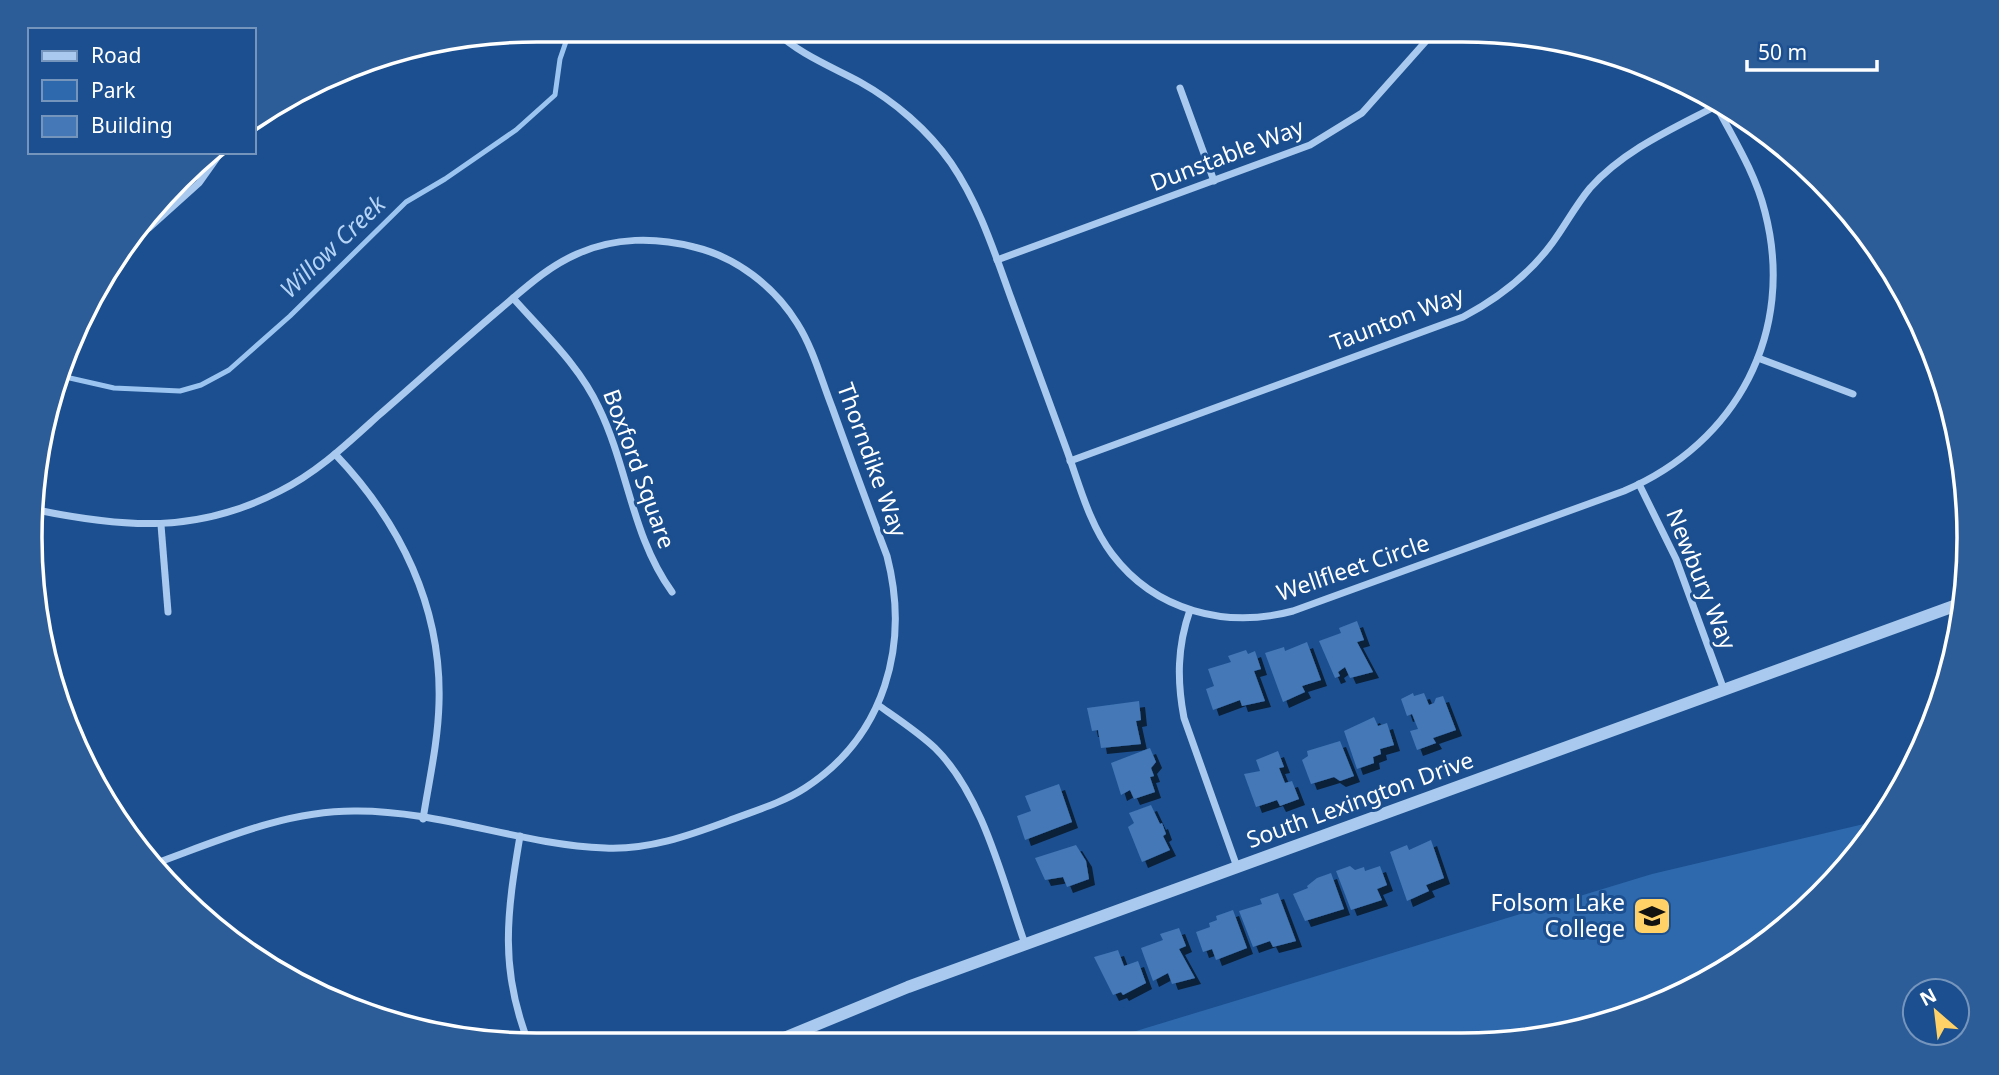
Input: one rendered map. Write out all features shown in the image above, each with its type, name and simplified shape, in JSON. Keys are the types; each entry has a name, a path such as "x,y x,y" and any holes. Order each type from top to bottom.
{"street":[{"name":"Wellfleet Circle","path":"790,42 810,57 886,98 929,136 964,182 998,260 1096,527 1114,556 1151,591 1190,610 1225,618 1276,616 1639,484 1689,454 1715,429 1743,391 1758,358 1771,310 1772,248 1758,188 1721,116"},
{"name":"Dunstable Way","path":"998,260 1310,145 1337,131 1383,92 1425,42"},
{"path":"1180,88 1214,181"},
{"name":"Taunton Way","path":"1070,461 1463,317 1490,303 1536,264 1578,204 1612,166 1636,148 1710,109"},
{"path":"155,222 187,195 210,166"},
{"name":"Thorndike Way","path":"43,511 101,523 161,525 194,521 253,504 308,475 335,454 537,277 580,253 603,245 653,240 678,242 725,257 766,285 783,303 809,345 894,583 897,638 892,665 878,705 847,753 804,788 780,802 705,830 644,846 607,848 356,811 295,816 264,824 162,861"},
{"name":"Boxford Square","path":"513,298 593,395 645,544 672,592"},
{"path":"1758,358 1853,394"},
{"path":"335,454 372,496 397,534 413,566 433,632 439,702 423,819"},
{"name":"Newbury Way","path":"1639,484 1676,559 1724,690"},
{"path":"161,525 168,612"},
{"name":"South Lexington Drive","path":"796,1033 908,987 1952,607"},
{"path":"1190,610 1180,646 1179,694 1184,718 1237,867"},
{"path":"878,705 936,749 961,783 975,808 1025,944"},
{"path":"520,836 507,912 506,939 512,992 525,1033"}],"green space":[{"name":"Folsom Lake College","path":"1866,824 1812,888 1763,931 1681,982 1621,1007 1590,1016 1526,1029 1494,1032 1130,1033 1652,874"}],"building":[{"path":"1357,621 1364,640 1357,642 1373,672 1350,678 1345,667 1338,672 1340,676 1335,678 1319,641 1341,633 1339,628"},
{"path":"1307,642 1321,680 1302,686 1305,692 1283,702 1265,653 1284,647 1285,651"},
{"path":"1246,650 1248,654 1255,651 1261,669 1254,671 1265,701 1242,706 1240,700 1213,710 1206,689 1214,686 1208,669 1231,662 1228,656"},
{"path":"1413,693 1414,696 1424,693 1429,705 1434,703 1436,698 1443,696 1456,730 1433,738 1436,743 1417,750 1410,731 1418,729 1412,714 1407,716 1401,699"},
{"path":"1139,701 1141,720 1136,721 1141,744 1101,748 1098,730 1092,731 1087,708"},
{"path":"1374,717 1378,726 1387,723 1394,745 1380,749 1381,754 1373,757 1374,763 1357,769 1344,731"},
{"path":"1340,741 1354,776 1340,781 1334,777 1311,784 1302,760 1308,756 1307,751"},
{"path":"1150,748 1156,762 1151,768 1154,776 1150,777 1155,792 1134,799 1130,790 1121,795 1111,763"},
{"path":"1278,751 1284,767 1279,768 1285,783 1292,781 1299,799 1280,806 1277,800 1256,807 1244,774 1260,771 1256,760"},
{"path":"1059,784 1072,822 1025,840 1017,816 1031,811 1025,796"},
{"path":"1151,805 1160,824 1162,823 1166,834 1163,836 1170,850 1142,862 1128,827 1134,823 1129,813"},
{"path":"1431,840 1444,878 1426,885 1429,891 1407,901 1390,852 1407,845 1409,850"},
{"path":"1076,845 1086,861 1089,879 1067,887 1063,877 1045,880 1035,858"},
{"path":"1350,866 1355,870 1364,867 1365,871 1380,866 1387,885 1377,889 1382,900 1351,910 1336,871"},
{"path":"1331,873 1344,909 1305,921 1293,894 1308,888 1317,878"},
{"path":"1278,893 1296,941 1273,947 1270,941 1253,947 1239,911 1262,904 1260,899"},
{"path":"1233,910 1247,948 1216,960 1212,949 1203,952 1196,932 1210,927 1209,923 1217,920 1216,916"},
{"path":"1179,928 1186,946 1179,949 1195,978 1172,984 1168,973 1153,981 1141,948 1163,940 1160,934"},
{"path":"1118,950 1124,966 1138,961 1146,983 1123,995 1121,992 1113,995 1094,957"}],"waterway":[{"name":"Willow Creek","path":"68,378 114,388 180,391 201,385 229,370 290,316 406,202 445,179 516,130 555,95 560,59 566,42"}],"place":[{"name":"Folsom Lake College","path":"1652,916"}]}
